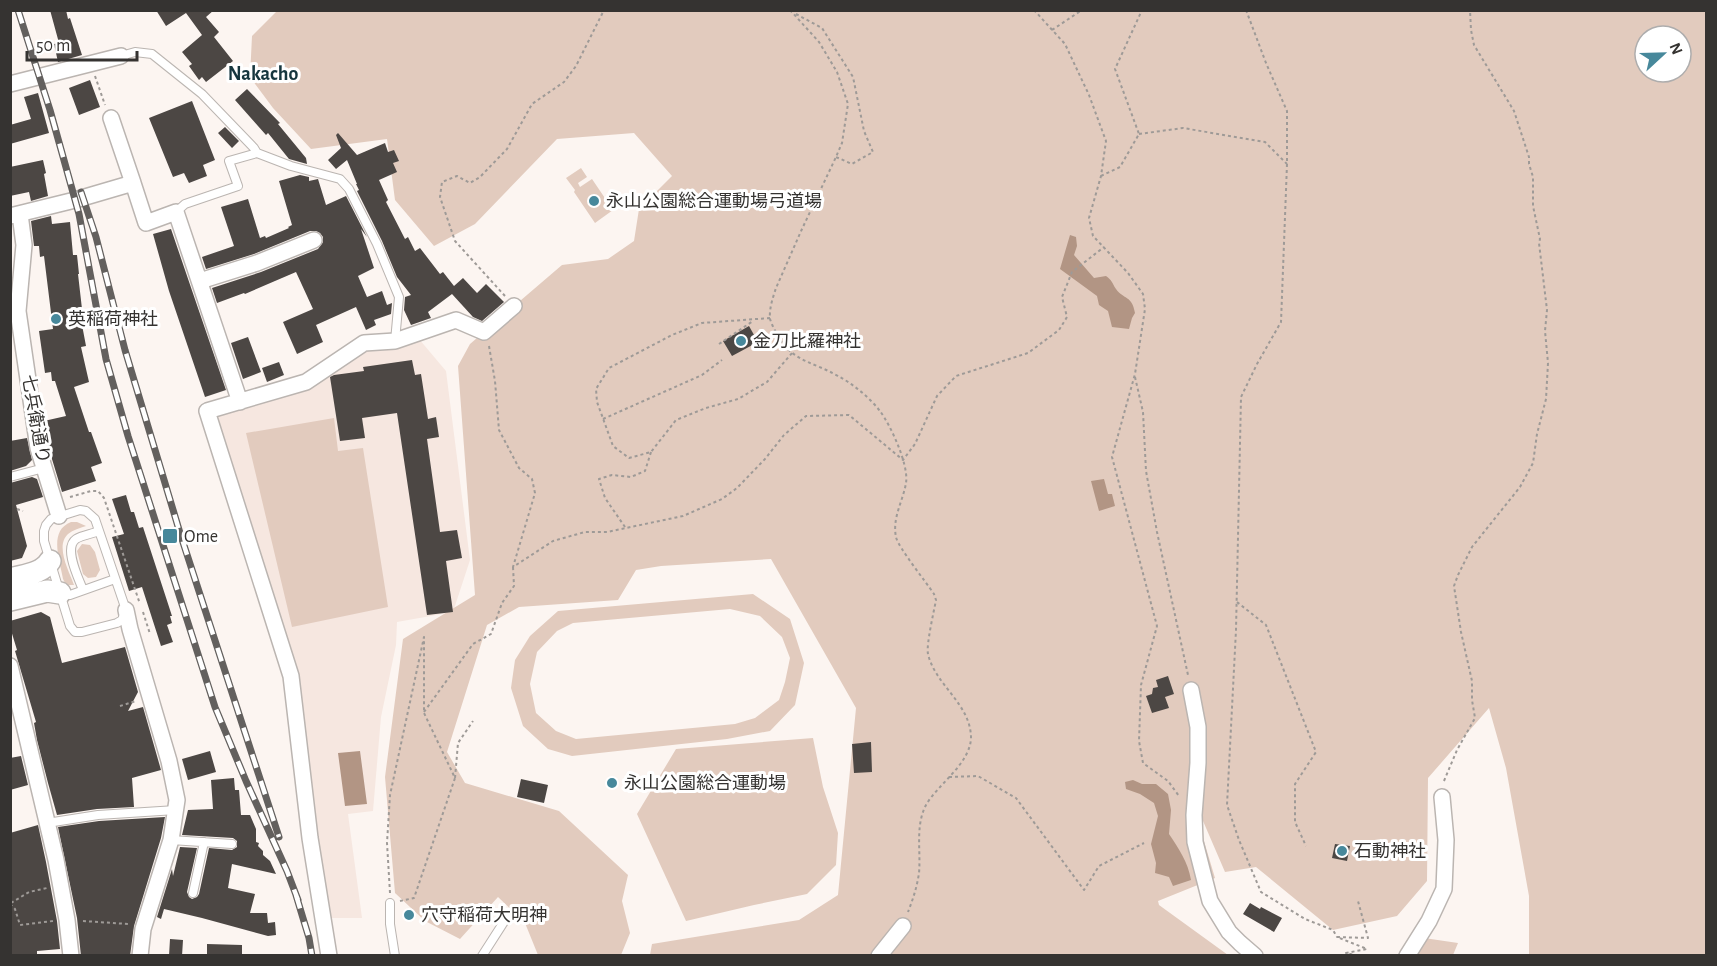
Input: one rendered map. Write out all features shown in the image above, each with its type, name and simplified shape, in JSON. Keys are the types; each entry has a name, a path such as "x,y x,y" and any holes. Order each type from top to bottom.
{"main road":[{"path":"10,579 41,571 50,561"},
{"path":"10,600 46,591 60,593"}],"street":[{"path":"10,84 121,56"},
{"path":"111,118 146,223 176,212 240,402"},
{"path":"15,215 133,183"},
{"name":"七兵衛通り","path":"15,215 24,245 18,310 38,448 59,516"},
{"path":"200,281 257,263 315,240"},
{"path":"329,956 310,838 291,676 207,411 306,382 364,343 395,340 456,320 484,332 514,306"},
{"path":"126,610 176,788 177,810 171,840 144,925 140,956"},
{"path":"10,666 61,885 71,956"},
{"path":"1191,690 1198,727 1195,842 1209,901 1229,932 1255,956"},
{"path":"1407,956 1429,921 1444,889 1446,840 1442,797"},
{"path":"879,956 903,926"}],"lane":[{"path":"121,56 135,52 152,54 202,94 257,153"},
{"path":"176,212 185,204 238,186 229,161 257,153 291,166 340,179 349,189 377,244 399,297 395,340"},
{"path":"10,477 44,468"},
{"path":"80,510 86,511 95,519 126,610 122,620 117,623 82,632 75,632 70,626 44,541 46,525 51,519 59,516 80,510"},
{"path":"83,590 70,554 70,546 75,540 99,531"},
{"path":"60,593 70,595 115,579"},
{"path":"47,823 89,816 177,810"},
{"path":"171,840 232,844"},
{"path":"193,893 204,842"},
{"path":"390,903 390,924 395,956"},
{"path":"482,956 509,914"}],"path":[{"path":"514,306 455,242 440,197 442,182 457,176 470,183 480,177 507,149 532,104 564,82 576,66 604,10"},
{"path":"1034,10 1065,44 1089,95 1106,141 1101,176 1089,218 1093,236 1128,273 1143,294 1145,309 1135,374 1112,457 1157,627 1141,685 1139,741 1143,763 1168,781 1194,815"},
{"path":"1052,30 1082,10"},
{"path":"1139,134 1115,69 1142,10"},
{"path":"1246,10 1287,111 1287,164 1281,322 1241,397 1237,602 1227,805 1261,892 1305,919 1333,930 1337,937 1367,949 1346,953 1358,956"},
{"path":"1442,797 1443,783 1457,750 1475,718 1472,681 1454,586 1472,547 1514,495 1533,463 1537,434 1546,399 1548,363 1545,331 1547,309 1540,239 1533,206 1533,177 1529,164 1530,158 1514,111 1474,45 1470,10"},
{"path":"791,11 822,28 853,76 864,131 873,152 852,164 836,158"},
{"path":"791,11 819,42 837,72 848,104 842,143 776,288 770,318 782,343 792,353 805,362 835,374 850,383 880,411 891,430 903,460 907,482 894,526 896,540 934,594 936,600 928,652 934,668 961,707 969,724 971,739 968,751 926,805 920,820 919,872 915,893 903,926"},
{"path":"90,64 111,118"},
{"path":"1139,134 1182,128 1265,142 1287,164"},
{"path":"1101,176 1120,167 1139,134"},
{"path":"903,460 915,444 938,396 956,376 1028,353 1059,330 1067,317 1062,297 1072,272 1104,247"},
{"path":"651,452 629,458 613,446 597,402 596,389 609,368 702,323 770,318"},
{"path":"719,344 756,319"},
{"path":"424,713 473,644 491,634 502,603 514,586 513,567 535,493 532,479 519,468 499,430 491,350 484,332"},
{"path":"626,528 605,498 598,479 612,475 631,477 645,471 651,452 676,420 705,408 738,399 767,382 792,353"},
{"path":"603,419 702,375 722,360"},
{"path":"1135,374 1143,412 1146,471 1191,690"},
{"path":"513,567 553,541 585,532 607,532 683,516 722,499 737,488 784,435 806,416 849,415 903,460"},
{"path":"17,509 23,511"},
{"path":"124,558 131,556"},
{"path":"1237,602 1266,625 1316,752 1295,784 1296,822 1306,846"},
{"path":"455,778 424,713 424,637 390,795 387,843 390,903 414,898 455,778 458,743 473,721"},
{"path":"949,777 978,776 1016,798 1084,890 1099,866 1144,843"},
{"path":"61,885 29,892 10,903 15,909 20,925 67,920 144,925"},
{"path":"1337,937 1368,938 1358,901"}],"shaded area":[{"path":"278,10 1706,11 1706,955 1529,955 1529,896 1506,768 1489,708 1428,778 1427,881 1397,916 1333,930 1256,867 1225,872 1194,800 1192,801 1215,878 1158,901 1159,905 1228,955 650,955 652,944 799,920 838,895 856,708 771,559 661,566 636,570 618,600 519,607 487,625 447,752 465,783 559,811 628,875 622,901 630,933 621,955 538,955 525,923 498,897 460,939 425,921 395,893 385,777 403,639 475,595 458,366 470,344 562,265 608,259 634,241 639,209 672,176 634,133 557,139 475,224 434,246 395,200 387,139 311,149 273,108 250,77 252,36"},
{"name":"永山公園総合運動場弓道場","path":"581,168 587,177 578,183 580,187 592,179 613,210 595,223 566,178"},
{"path":"1070,235 1076,237 1077,246 1074,255 1094,278 1106,276 1116,289 1132,303 1135,313 1129,329 1112,327 1108,311 1099,305 1097,296 1060,269"},
{"path":"419,339 446,371 470,560 453,612 397,622 396,645 381,717 373,811 348,814 362,918 327,918 297,675 207,411 306,382 364,343"},
{"path":"334,418 338,451 363,448 388,607 292,627 246,433"},
{"path":"1104,479 1108,494 1112,494 1115,506 1099,511 1091,481"},
{"path":"71,522 86,526 68,534 64,539 64,559 74,585 68,585 63,579 57,547 60,532"},
{"path":"82,544 90,545 95,552 100,570 96,577 88,578 83,574 77,551"},
{"path":"753,594 790,619 804,663 795,705 770,731 727,739 572,756 548,749 523,726 511,688 515,660 530,636 558,611","holes":["730,609 760,616 782,637 790,658 779,700 755,718 735,724 576,739 556,731 536,713 530,684 537,652 557,631 573,623"]},
{"path":"813,738 823,787 838,833 836,865 807,894 686,921 637,814 676,749"},
{"path":"360,751 367,804 345,806 338,753"},
{"path":"1133,780 1142,784 1156,784 1168,794 1171,810 1169,834 1180,850 1191,880 1173,886 1169,877 1155,873 1156,863 1151,844 1158,816 1154,803 1126,789 1125,782"},
{"path":"1424,938 1458,943 1453,955 1414,956"}],"building":[{"path":"50,10 66,10 82,55 58,62 54,44 59,43"},
{"path":"156,10 214,10 206,17 219,32 214,37 233,61 206,82 202,77 199,80 189,66 192,64 182,52 202,35 186,13 166,26"},
{"path":"90,80 100,107 79,115 69,88"},
{"path":"247,89 280,123 278,124 306,158 307,164 289,159 268,133 266,135 235,100"},
{"path":"38,93 49,133 10,144 10,125 31,119 24,97"},
{"path":"192,101 215,160 203,165 207,176 189,183 184,173 173,177 149,118"},
{"path":"225,127 239,141 232,148 218,133"},
{"path":"338,133 357,155 385,143 388,152 394,150 399,161 393,163 397,172 379,180 388,200 386,202 405,239 408,237 415,251 420,248 440,274 443,272 454,286 463,278 477,293 486,284 504,302 482,321 473,317 452,294 428,312 431,318 411,325 404,310 405,297 411,295 397,277 357,191 359,190 347,160 336,169 328,160 341,148 336,135"},
{"path":"43,160 48,196 31,201 29,192 10,196 10,167"},
{"path":"300,175 309,177 309,181 318,179 326,205 346,196 367,237 361,229 374,268 358,276 367,297 382,291 387,305 392,303 391,314 374,320 376,325 366,330 356,307 316,325 323,342 297,354 283,322 313,309 296,272 245,294 217,303 212,288 261,272 318,249 323,242 320,233 310,231 254,254 206,269 202,257 234,246 221,207 248,199 260,238 265,236 266,238 289,228 292,225 279,181"},
{"path":"51,216 52,224 70,222 73,255 77,255 82,309 79,309 86,346 81,347 89,382 74,387 102,463 91,467 96,481 62,492 48,446 44,421 66,416 55,381 52,381 51,372 45,373 39,331 53,329 44,256 40,257 39,246 34,246 31,221"},
{"path":"171,229 226,390 205,397 169,291 153,234"},
{"name":"金刀比羅神社","path":"749,326 758,342 732,356 723,341"},
{"path":"248,337 261,372 243,379 231,343"},
{"path":"412,360 415,375 421,374 428,419 436,417 439,437 427,439 440,532 457,530 462,558 446,561 453,612 427,615 397,413 362,418 365,438 340,441 330,377 364,371 363,367"},
{"path":"279,362 284,375 267,382 262,368"},
{"path":"27,438 32,460 26,466 10,471 10,441"},
{"path":"32,477 37,479 43,497 16,505 27,546 22,558 10,561 10,483"},
{"path":"126,495 139,528 143,527 172,616 170,616 172,623 167,625 173,642 161,646 142,587 129,591 112,537 124,534 112,499"},
{"path":"41,612 50,617 62,663 125,647 138,692 128,711 143,707 161,770 132,778 134,807 97,809 57,815 37,740 34,723 36,722 10,627 10,621"},
{"path":"1168,676 1174,694 1165,697 1169,708 1152,713 1146,696 1152,694 1153,688 1158,687 1156,680"},
{"path":"871,742 872,772 854,773 852,744"},
{"path":"210,751 216,772 188,780 182,759"},
{"path":"21,756 28,785 10,790 10,758"},
{"path":"234,778 235,790 239,790 241,815 250,815 256,829 256,842 259,843 258,846 270,861 276,874 232,864 228,888 255,894 250,913 267,913 268,923 275,922 276,935 268,936 164,909 161,919 157,917 172,869 173,876 180,847 197,848 187,892 192,899 199,894 209,848 232,850 237,847 237,841 233,838 182,835 188,810 213,809 211,780"},
{"path":"521,779 548,785 544,803 517,797"},
{"path":"165,817 161,838 134,926 130,956 81,956 77,918 58,827 99,821"},
{"path":"38,825 57,921 60,949 37,951 37,956 10,956 10,833"},
{"path":"1335,844 1350,846 1347,861 1332,858"},
{"path":"1250,903 1282,918 1274,932 1243,914"},
{"path":"170,939 183,940 182,956 169,956"},
{"path":"207,944 242,945 242,956 207,956"}],"railway":[{"path":"18,10 50,110 79,214 106,359 128,436 215,707 298,900"},
{"path":"81,192 96,237 125,350 180,533 279,837"},
{"path":"296,895 312,956"}],"place":[{"name":"永山公園総合運動場弓道場","path":"594,201"},
{"name":"英稲荷神社","path":"56,319"},
{"name":"金刀比羅神社","path":"741,341"},
{"name":"Ome","path":"170,536"},
{"name":"永山公園総合運動場","path":"612,783"},
{"name":"石動神社","path":"1342,851"},
{"name":"穴守稲荷大明神","path":"409,915"}],"district":[{"name":"Nakacho","path":"263,73"}]}
